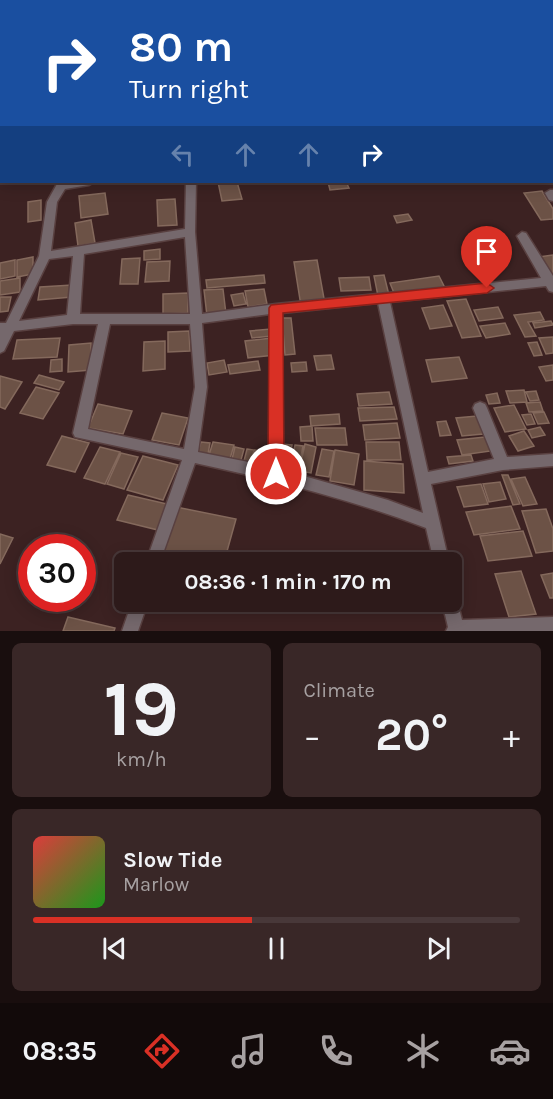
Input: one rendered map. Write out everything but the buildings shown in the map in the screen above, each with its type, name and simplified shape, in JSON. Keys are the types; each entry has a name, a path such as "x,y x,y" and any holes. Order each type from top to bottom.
{"street":[{"path":"0,348 6,328 45,256 52,202 61,186 82,183"},
{"path":"156,552 190,456 201,387 190,232 191,183"},
{"path":"45,256 190,232"},
{"path":"6,328 73,319 196,319 276,308 552,283 522,236"},
{"path":"73,319 79,251"},
{"path":"383,299 439,552"},
{"path":"276,308 276,474"},
{"path":"105,318 80,433 276,474 388,507 433,524"},
{"path":"480,408 502,464"},
{"path":"423,479 502,464 553,460"},
{"path":"130,631 137,612"},
{"path":"452,612 455,629 553,626"}],"route":[{"path":"276,474 276,308 404,298 487,288"}]}
